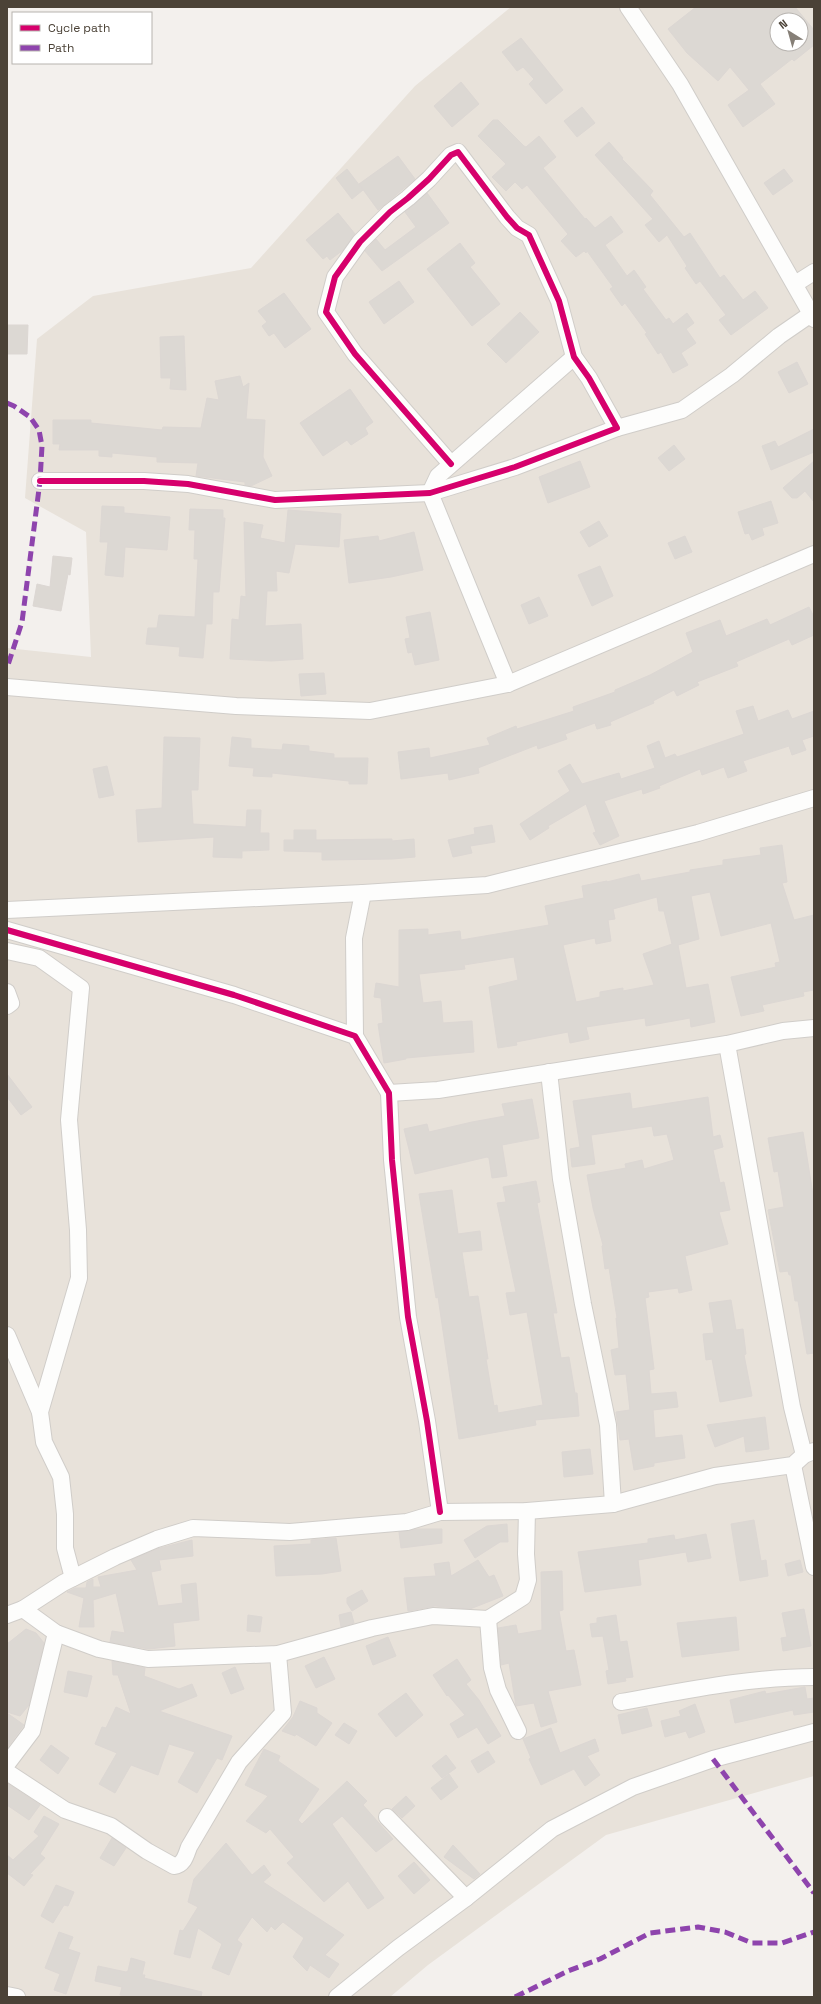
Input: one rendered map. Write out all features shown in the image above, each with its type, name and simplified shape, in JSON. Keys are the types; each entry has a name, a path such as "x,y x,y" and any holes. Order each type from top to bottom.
{"street":[{"path":"40,481 144,481 188,484 275,500 430,493 515,467 617,428 682,410 732,375 779,336 813,317 680,84 628,7"},
{"path":"450,464 355,354 326,312 335,276 360,242 390,212 414,194 451,156 458,152 507,218 517,228 529,235 559,301 574,356 589,378 617,428"},
{"path":"795,284 814,272"},
{"path":"508,684 430,493 438,476 450,464 574,356"},
{"path":"7,688 236,706 370,711 508,684 814,554"},
{"path":"7,910 363,893 487,885 698,833 814,798"},
{"path":"363,893 354,938 355,1036 389,1093 392,1160 408,1317 427,1422 440,1512"},
{"path":"7,930 234,995 355,1036"},
{"path":"7,951 39,958 82,988 69,1120 78,1230 79,1278 40,1412"},
{"path":"7,992 11,1003 7,1006"},
{"path":"389,1093 438,1090 727,1044 783,1030 814,1028"},
{"path":"727,1044 792,1407 804,1457 814,1567"},
{"path":"549,1072 561,1179 583,1304 608,1426 613,1504"},
{"path":"7,1335 40,1412 44,1442 61,1477 65,1514 65,1548 73,1578"},
{"path":"7,1615 23,1609 73,1578 157,1539 193,1528 290,1532 407,1522 440,1512 527,1511 613,1504 716,1476 804,1457"},
{"path":"23,1609 56,1633 99,1648 148,1659 278,1654 372,1628 433,1616 488,1619 522,1597 528,1580 526,1554 527,1511"},
{"path":"488,1619 492,1668 498,1690 518,1731"},
{"path":"7,1764 32,1731 56,1633"},
{"path":"7,1772 65,1810 111,1826 147,1851 174,1866 179,1866 184,1861 189,1847 239,1762 283,1713 278,1654"},
{"path":"621,1702 716,1686 786,1677 814,1677"},
{"path":"337,1997 398,1948 466,1898 552,1829 633,1786 713,1759 814,1732"},
{"path":"387,1817 466,1898"},
{"path":"7,1995 16,1997"}],"shaded area":[{"path":"511,7 814,7 814,1776 606,1835 428,1965 390,1997 7,1997 7,648 91,657 86,532 25,498 37,339 93,296 251,268 415,86"}],"building":[{"path":"696,7 795,7 799,12 769,12 769,52 805,52 794,61 792,59 760,84 775,104 743,127 728,105 749,90 730,67 718,81 687,53 668,29"},
{"path":"809,24 814,30 814,45 809,49"},
{"path":"521,38 563,90 546,104 529,84 534,79 523,67 517,71 502,52"},
{"path":"461,82 479,104 452,127 434,106"},
{"path":"582,107 595,123 577,137 564,121"},
{"path":"493,120 498,120 526,147 539,136 556,157 543,168 585,219 586,218 595,228 611,216 623,232 605,245 627,276 634,270 646,287 643,289 666,320 669,318 673,324 687,313 694,323 686,329 696,343 681,353 688,365 673,373 661,352 658,354 645,334 647,333 625,303 622,306 610,289 613,287 587,251 586,253 584,251 576,257 561,241 568,234 527,185 522,189 515,182 506,191 492,177 506,164 478,136"},
{"path":"609,142 623,158 622,159 653,191 650,195 684,237 690,233 720,278 724,275 743,300 755,291 768,308 731,335 719,320 726,315 700,281 696,284 685,268 687,266 667,235 659,242 645,225 653,219 595,155"},
{"path":"398,156 415,179 378,210 359,184"},
{"path":"347,169 363,190 352,199 336,178"},
{"path":"784,169 793,181 773,195 764,183"},
{"path":"427,193 449,223 382,271 365,251 376,239 385,250 416,227 405,212"},
{"path":"338,213 355,234 343,250 330,260 327,256 323,259 306,240"},
{"path":"460,243 475,263 470,267 500,304 472,326 427,269"},
{"path":"399,281 414,302 384,324 369,302"},
{"path":"284,293 311,329 285,348 274,333 269,336 262,326 267,322 258,311"},
{"path":"520,312 539,332 506,363 487,344"},
{"path":"7,325 28,325 27,354 7,354"},
{"path":"184,336 186,390 170,389 171,378 161,378 160,337"},
{"path":"797,362 808,384 789,393 778,372"},
{"path":"240,376 243,387 249,383 246,419 265,420 263,457 272,476 251,486 245,485 245,482 196,476 198,463 157,462 157,457 112,453 112,457 99,456 99,450 59,450 60,444 53,444 53,420 91,420 91,423 162,430 163,427 201,428 207,398 219,400 215,381"},
{"path":"350,389 373,422 365,428 368,434 351,445 347,440 323,456 300,423"},
{"path":"814,429 814,452 771,470 762,446 775,441 778,447"},
{"path":"674,445 685,459 669,471 658,458"},
{"path":"580,461 590,487 548,503 539,477"},
{"path":"814,461 814,502 805,491 797,498 792,498 783,488"},
{"path":"771,501 778,523 762,528 764,535 752,540 749,533 745,534 738,512"},
{"path":"102,506 124,507 124,513 170,517 167,550 125,547 123,577 105,575 108,542 100,542"},
{"path":"190,509 223,510 223,518 225,518 219,592 213,592 212,624 206,624 203,658 179,656 180,647 146,644 148,628 157,628 159,615 195,617 198,559 194,559 195,530 189,530"},
{"path":"288,510 341,514 339,547 293,544 295,545 289,573 276,571 277,591 267,591 265,626 301,624 303,659 271,661 230,659 232,619 239,620 241,596 246,597 244,522 263,525 260,538 285,543"},
{"path":"599,521 608,536 589,547 580,532"},
{"path":"414,532 423,570 391,577 349,583 344,540 378,536 379,541"},
{"path":"685,536 692,552 675,559 668,543"},
{"path":"53,556 72,558 70,575 68,574 61,611 33,606 37,584 50,587"},
{"path":"600,566 613,596 592,606 578,575"},
{"path":"539,597 548,616 529,624 521,605"},
{"path":"809,607 814,617 814,635 792,645 789,639 736,662 738,666 697,682 699,685 677,696 674,690 653,701 654,703 610,722 611,725 597,729 595,723 565,734 567,739 538,749 537,745 478,768 479,773 449,780 448,773 401,779 398,752 429,748 430,758 490,745 487,738 516,726 517,729 574,711 573,707 615,692 615,690 650,675 693,652 686,633 720,620 726,636 767,619 770,625"},
{"path":"430,612 439,660 415,665 412,652 408,653 405,639 410,638 406,617"},
{"path":"324,673 326,694 301,696 299,674"},
{"path":"753,706 758,721 788,710 792,719 814,711 814,736 802,740 806,750 792,755 789,746 743,761 747,771 728,778 724,767 702,775 700,769 659,786 660,788 643,794 642,789 604,801 619,836 600,845 593,833 596,832 586,804 548,826 549,828 530,840 520,824 570,791 558,771 570,764 582,784 619,773 621,779 655,768 647,746 659,741 665,758 675,754 677,757 744,734 736,711"},
{"path":"164,737 200,738 198,790 191,790 193,824 246,827 247,810 261,810 260,833 269,833 269,850 242,851 242,858 213,857 214,837 138,842 136,810 162,808"},
{"path":"232,737 251,739 251,748 282,750 283,744 309,746 309,751 334,754 334,758 368,758 367,784 349,784 349,781 272,773 272,777 253,776 254,768 229,766"},
{"path":"107,766 114,795 99,798 93,769"},
{"path":"492,825 495,842 470,846 472,853 453,857 448,840 475,834 474,828"},
{"path":"294,830 316,830 316,840 392,839 392,841 414,839 415,857 392,859 322,860 322,852 284,851 284,840 294,840"},
{"path":"782,845 787,882 782,883 794,920 814,915 814,990 803,992 804,996 762,1005 764,1011 741,1016 731,977 776,967 775,963 780,962 771,923 721,936 710,892 691,896 699,939 678,945 686,988 708,984 715,1022 691,1027 690,1018 646,1026 645,1018 586,1027 589,1039 570,1043 568,1032 516,1042 517,1045 498,1048 489,987 518,980 514,957 464,965 465,969 419,974 423,1003 441,1001 443,1023 472,1021 474,1052 406,1058 384,1063 378,1024 383,1023 381,998 374,997 376,983 399,987 399,930 428,929 428,935 460,931 461,940 549,925 545,906 584,898 582,886 607,882 639,874 641,881 690,872 690,870 723,865 723,860 761,855 760,848","holes":["657,897 659,911 664,911 672,944 643,954 654,985 623,991 623,988 600,992 600,997 576,1002 563,945 595,938 596,944 611,941 608,920 615,919 613,909"]},
{"path":"7,1074 32,1107 21,1115 7,1097"},
{"path":"630,1093 632,1109 708,1097 713,1137 720,1135 723,1147 713,1150 720,1183 724,1182 730,1210 719,1212 728,1244 685,1256 692,1290 679,1293 678,1288 648,1292 649,1297 645,1298 654,1369 649,1370 651,1394 676,1392 678,1407 653,1410 655,1438 682,1435 685,1458 654,1463 654,1466 634,1470 629,1439 620,1440 616,1412 630,1410 626,1374 615,1375 611,1350 619,1348 617,1318 609,1268 605,1269 603,1245 593,1208 587,1175 626,1168 625,1164 642,1160 644,1169 674,1160 667,1134 654,1136 652,1126 591,1135 595,1164 572,1167 570,1149 580,1147 573,1101"},
{"path":"532,1099 539,1138 502,1145 507,1176 492,1178 489,1158 487,1157 415,1174 404,1129 427,1124 429,1132 505,1116 502,1104"},
{"path":"803,1132 814,1201 814,1353 807,1354 798,1301 795,1301 791,1275 789,1275 788,1271 780,1272 768,1210 784,1207 778,1171 774,1172 768,1138"},
{"path":"536,1181 540,1202 537,1203 557,1313 553,1313 561,1358 569,1357 575,1393 577,1393 579,1416 535,1420 536,1425 459,1439 438,1297 436,1298 419,1194 452,1190 458,1234 480,1231 482,1250 462,1252 469,1297 478,1296 494,1406 497,1405 498,1413 543,1405 527,1312 510,1315 506,1293 516,1292 497,1203 506,1202 503,1187"},
{"path":"731,1300 736,1330 743,1329 746,1354 744,1355 752,1396 720,1402 712,1359 706,1360 703,1334 714,1333 709,1303"},
{"path":"765,1417 769,1449 746,1452 744,1436 715,1447 707,1425"},
{"path":"590,1449 593,1474 564,1477 562,1452"},
{"path":"754,1520 761,1561 766,1560 768,1576 740,1581 731,1524"},
{"path":"507,1524 508,1542 500,1542 475,1558 464,1540 487,1526"},
{"path":"416,1529 442,1529 442,1543 401,1548 399,1532"},
{"path":"706,1534 711,1558 688,1562 686,1552 638,1560 641,1585 585,1592 578,1552 648,1543 648,1539 674,1535 675,1540"},
{"path":"336,1538 341,1571 322,1574 276,1576 274,1546 311,1544 311,1540"},
{"path":"192,1540 193,1556 159,1560 161,1570 151,1572 158,1606 183,1603 181,1585 196,1583 199,1620 173,1623 175,1646 149,1649 110,1642 112,1631 125,1633 116,1593 93,1600 94,1627 79,1627 84,1598 67,1592 75,1588 86,1588 87,1582 93,1579 93,1587 101,1587 98,1577 137,1570 131,1560 160,1548"},
{"path":"478,1560 489,1577 494,1575 503,1596 470,1609 435,1606 408,1611 404,1578 436,1576 434,1564 449,1562 451,1576"},
{"path":"800,1560 803,1572 788,1576 785,1564"},
{"path":"562,1571 563,1610 559,1611 566,1651 574,1650 581,1685 548,1691 557,1722 541,1727 534,1703 516,1706 509,1663 501,1665 498,1628 516,1625 518,1634 542,1630 541,1572"},
{"path":"362,1590 368,1601 352,1611 347,1603 347,1598"},
{"path":"804,1609 811,1646 783,1651 781,1638 787,1637 782,1613"},
{"path":"351,1612 354,1623 341,1627 339,1615"},
{"path":"248,1615 262,1617 260,1632 247,1631"},
{"path":"616,1615 620,1642 627,1641 633,1677 625,1678 626,1681 608,1684 606,1671 609,1670 603,1636 592,1637 590,1624 597,1623 597,1618"},
{"path":"736,1617 739,1650 682,1657 677,1623"},
{"path":"26,1629 36,1633 44,1643 29,1705 20,1716 7,1712 7,1644"},
{"path":"388,1637 396,1656 373,1665 366,1646"},
{"path":"324,1657 335,1679 316,1688 305,1666"},
{"path":"457,1659 471,1680 466,1684 479,1700 501,1736 488,1744 477,1727 458,1738 450,1724 465,1715 448,1695 447,1696 433,1675"},
{"path":"112,1661 145,1668 144,1676 179,1689 192,1684 197,1696 159,1711 232,1736 222,1760 217,1758 197,1793 178,1782 195,1752 169,1744 158,1775 131,1765 115,1793 99,1784 117,1753 95,1744 102,1727 106,1728 116,1707 131,1714 118,1675 113,1675"},
{"path":"235,1667 244,1689 231,1694 222,1673"},
{"path":"68,1671 92,1676 87,1697 64,1692"},
{"path":"805,1687 807,1699 814,1698 814,1712 794,1715 793,1710 735,1723 730,1700 765,1691 766,1694"},
{"path":"406,1693 423,1715 396,1737 378,1714"},
{"path":"300,1701 317,1708 317,1713 332,1723 316,1746 296,1734 295,1736 282,1731 293,1717"},
{"path":"695,1704 705,1732 689,1738 686,1731 665,1737 661,1721 681,1716 679,1711"},
{"path":"647,1708 652,1726 622,1734 618,1715"},
{"path":"7,1713 24,1725 7,1748"},
{"path":"344,1723 357,1731 349,1744 335,1735"},
{"path":"551,1728 560,1753 595,1739 599,1751 587,1756 600,1775 585,1786 574,1769 541,1785 529,1759 531,1758 523,1739"},
{"path":"51,1745 69,1758 58,1774 40,1760"},
{"path":"264,1749 280,1756 278,1761 319,1789 298,1820 302,1824 347,1781 367,1801 363,1805 393,1839 376,1852 342,1816 332,1824 384,1898 368,1909 348,1881 324,1902 287,1863 294,1857 270,1829 266,1833 246,1821 268,1796 245,1785"},
{"path":"488,1751 495,1762 478,1773 471,1761"},
{"path":"446,1755 456,1768 442,1778 432,1766"},
{"path":"449,1774 458,1787 441,1800 431,1788"},
{"path":"7,1783 40,1805 29,1820 7,1805"},
{"path":"406,1796 415,1806 402,1818 392,1809"},
{"path":"44,1816 59,1824 40,1854 45,1858 30,1874 33,1875 24,1886 7,1873 7,1855 13,1860 39,1836 34,1832"},
{"path":"112,1838 126,1848 114,1866 100,1858"},
{"path":"226,1843 252,1875 264,1865 271,1875 263,1882 344,1935 325,1955 339,1964 329,1978 310,1965 307,1971 293,1957 304,1938 283,1922 275,1930 271,1926 267,1932 252,1917 237,1940 242,1944 229,1975 212,1968 222,1944 198,1928 190,1958 174,1954 180,1930 183,1931 198,1907 188,1902 194,1879"},
{"path":"453,1845 480,1874 474,1879 444,1857"},
{"path":"414,1862 430,1880 414,1894 398,1876"},
{"path":"56,1885 74,1892 68,1906 64,1905 53,1923 41,1916"},
{"path":"59,1932 73,1937 68,1949 80,1953 66,1994 54,1990 60,1974 45,1968"},
{"path":"131,1958 145,1962 142,1975 145,1975 144,1978 202,1992 201,1997 129,1997 120,1995 122,1987 95,1981 98,1966 126,1972 128,1971"}],"marked path":[{"path":"7,403 30,417 39,430 42,446 40,481 22,622 7,668"},
{"path":"713,1759 814,1893"},
{"path":"515,1997 568,1971 600,1959 650,1933 698,1927 725,1932 752,1943 782,1943 814,1932"}],"cycle path":[{"path":"40,481 144,481 188,484 275,500 430,493 515,467 617,428 589,378 574,357 559,301 529,235 517,228 507,217 458,152 451,155 429,179 390,212 360,242 335,277 326,312 355,354 451,464"},
{"path":"7,930 234,995 355,1036 389,1093 392,1160 408,1317 427,1421 440,1512"}]}
